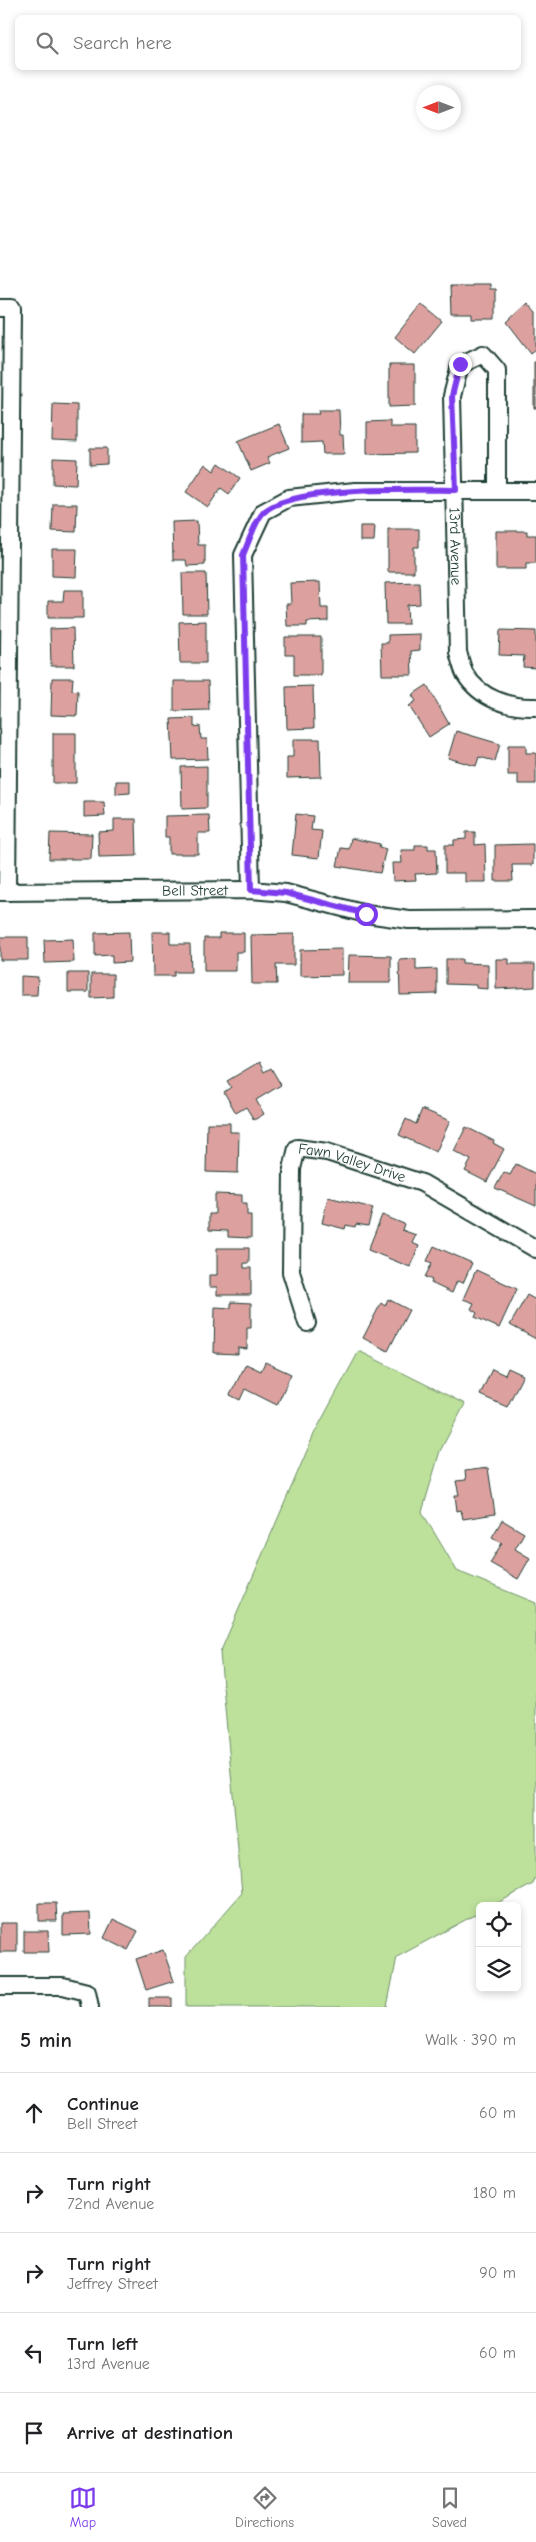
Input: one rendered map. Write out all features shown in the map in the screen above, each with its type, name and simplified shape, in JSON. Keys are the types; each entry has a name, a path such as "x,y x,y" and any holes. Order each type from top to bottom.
{"street":[{"path":"4,892 6,308"},
{"name":"13rd Avenue","path":"497,491 497,370 483,354 460,364 452,396 456,490 458,652 466,675 496,700 515,707 536,707"},
{"path":"251,890 243,555 263,512 289,498 355,491 536,491"},
{"name":"Bell Street","path":"4,892 251,890 286,893 366,914 409,920 536,919"},
{"name":"Fawn Valley Drive","path":"307,1323 292,1272 292,1169 297,1148 327,1152 422,1182 536,1249"},
{"path":"0,1986 63,1986 89,1999"}],"green space":[{"path":"359,1351 465,1404 440,1451 422,1512 457,1571 536,1603 536,1877 533,1884 499,1902 476,1902 476,1914 397,1957 387,2007 186,2007 186,1957 242,1893 220,1653 315,1432"}],"building":[{"path":"471,284 489,284 489,289 495,289 495,319 472,319 472,314 451,314 450,286 471,286"},
{"path":"527,303 536,313 536,349 531,353 507,322"},
{"path":"421,304 442,321 415,354 395,337"},
{"path":"534,362 536,362 536,408 534,408"},
{"path":"389,365 415,365 415,406 389,407"},
{"path":"53,404 77,405 77,442 52,441"},
{"path":"318,410 339,410 340,435 343,435 344,454 323,454 322,442 301,443 301,414 319,414"},
{"path":"390,421 390,427 415,427 415,453 367,454 367,422"},
{"path":"279,424 289,448 267,457 270,463 251,471 238,441"},
{"path":"90,448 107,448 107,464 90,465"},
{"path":"53,458 77,459 76,485 53,484"},
{"path":"219,463 240,478 229,494 221,488 208,507 186,492 205,464 214,471"},
{"path":"53,504 77,504 76,532 52,531"},
{"path":"197,521 198,545 205,545 205,565 187,566 186,560 173,560 172,522"},
{"path":"360,526 375,526 374,541 360,541"},
{"path":"388,529 419,529 419,547 414,547 414,572 388,572"},
{"path":"496,531 527,531 527,535 536,535 536,563 526,563 526,569 496,569"},
{"path":"52,549 77,549 76,577 52,576"},
{"path":"182,573 206,573 207,614 183,614"},
{"path":"320,582 321,608 328,608 328,621 307,622 307,626 287,626 286,604 291,604 290,583"},
{"path":"419,582 420,604 407,605 408,624 386,624 385,583"},
{"path":"64,590 83,590 83,618 48,618 48,601 63,601"},
{"path":"206,621 206,663 180,663 179,622"},
{"path":"73,628 74,666 51,666 50,629"},
{"path":"500,630 536,631 536,668 523,667 524,656 499,655"},
{"path":"420,634 420,650 411,651 412,675 382,675 381,643 388,643 388,635"},
{"path":"285,637 321,637 321,675 294,675 294,655 285,655"},
{"path":"52,678 73,678 72,690 78,691 77,716 51,715"},
{"path":"174,681 208,681 209,710 174,711"},
{"path":"427,685 449,724 429,737 409,706 416,701 412,695"},
{"path":"313,686 314,728 287,729 286,687"},
{"path":"194,718 194,727 200,726 201,739 207,739 208,759 173,760 171,719"},
{"path":"456,731 500,744 495,761 479,757 476,766 448,758"},
{"path":"53,733 76,733 76,783 53,783"},
{"path":"293,739 320,739 321,777 287,778 287,757 293,757"},
{"path":"508,745 526,745 526,753 536,753 536,784 518,784 518,775 508,775"},
{"path":"207,766 207,808 182,809 181,767"},
{"path":"116,781 130,781 130,793 116,794"},
{"path":"84,802 104,802 105,816 84,817"},
{"path":"296,814 313,816 311,830 322,831 319,858 292,855"},
{"path":"209,815 210,833 198,833 198,854 169,854 169,837 165,837 165,816"},
{"path":"114,819 136,819 137,856 99,857 98,832 114,831"},
{"path":"466,832 475,832 475,845 485,844 486,882 465,882 465,873 445,873 445,845 454,845 454,840 466,839"},
{"path":"50,833 92,834 91,859 49,859"},
{"path":"351,838 380,844 379,847 386,849 380,873 337,866 341,848 349,849"},
{"path":"533,844 533,865 512,865 513,881 495,881 495,845"},
{"path":"415,845 428,845 428,849 436,849 437,873 415,874 416,880 393,881 392,863 402,863 401,850 415,850"},
{"path":"129,932 130,962 112,963 112,955 95,956 95,933"},
{"path":"152,932 170,932 170,944 190,944 191,972 174,972 174,976 153,976"},
{"path":"219,933 244,933 244,952 236,952 236,971 204,971 204,938 219,938"},
{"path":"294,934 294,965 276,965 277,984 252,984 251,935"},
{"path":"0,937 28,937 28,960 0,960"},
{"path":"73,939 74,962 45,963 44,940"},
{"path":"342,949 342,975 300,976 300,950"},
{"path":"349,955 391,956 391,983 348,983"},
{"path":"416,959 416,970 437,969 437,994 400,995 399,960"},
{"path":"446,959 462,959 462,963 488,964 488,989 476,988 476,985 446,984"},
{"path":"496,959 509,959 509,964 535,964 535,987 496,989"},
{"path":"68,973 88,973 88,992 68,992"},
{"path":"91,974 113,974 113,997 91,998"},
{"path":"21,976 38,977 37,995 21,995"},
{"path":"259,1062 264,1072 271,1068 281,1085 256,1100 264,1114 254,1120 246,1107 236,1113 224,1092 231,1087 227,1081"},
{"path":"422,1109 450,1121 436,1152 399,1135 406,1119 416,1124"},
{"path":"207,1123 230,1123 230,1132 239,1132 238,1173 206,1172"},
{"path":"466,1127 494,1141 493,1143 504,1149 487,1182 465,1171 471,1160 454,1151"},
{"path":"516,1164 536,1174 536,1206 495,1188 504,1172 510,1175"},
{"path":"215,1194 242,1195 242,1203 247,1203 247,1215 251,1215 251,1238 228,1237 228,1231 209,1230 209,1214 215,1214"},
{"path":"328,1197 373,1208 368,1226 356,1224 355,1227 346,1225 345,1229 322,1223"},
{"path":"382,1215 404,1224 402,1230 416,1235 412,1243 419,1246 410,1267 368,1250"},
{"path":"434,1246 472,1263 463,1283 457,1281 452,1293 431,1283 432,1280 425,1277 432,1263 427,1261"},
{"path":"217,1248 249,1248 249,1263 244,1263 244,1268 251,1268 251,1295 217,1295 217,1287 209,1287 209,1275 217,1275"},
{"path":"476,1270 517,1289 499,1328 475,1317 477,1313 471,1309 474,1303 463,1299"},
{"path":"527,1295 536,1300 536,1339 510,1325"},
{"path":"388,1299 409,1310 388,1351 363,1338 381,1303 385,1306"},
{"path":"231,1302 251,1303 251,1328 247,1328 247,1349 238,1348 238,1354 214,1353 215,1307 231,1308"},
{"path":"265,1362 291,1374 277,1405 245,1389 240,1400 230,1395 246,1364 261,1371"},
{"path":"508,1368 523,1375 507,1407 480,1395 492,1369 505,1375"},
{"path":"488,1468 495,1514 463,1519 461,1510 457,1511 455,1495 459,1495 456,1481 466,1480 465,1471"},
{"path":"502,1520 524,1533 515,1549 530,1558 518,1579 490,1563 502,1543 492,1537"},
{"path":"39,1903 56,1903 57,1921 39,1921"},
{"path":"90,1913 91,1934 63,1935 63,1914"},
{"path":"113,1919 138,1931 128,1950 104,1938"},
{"path":"0,1923 17,1923 17,1952 0,1952"},
{"path":"24,1931 48,1931 49,1952 24,1952"},
{"path":"163,1950 174,1981 146,1990 136,1959"},
{"path":"149,1998 172,1998 172,2007 149,2007"}],"route":[{"path":"366,914 286,893 251,890 243,555 263,512 289,498 355,491 456,490 452,396 460,364"}]}
